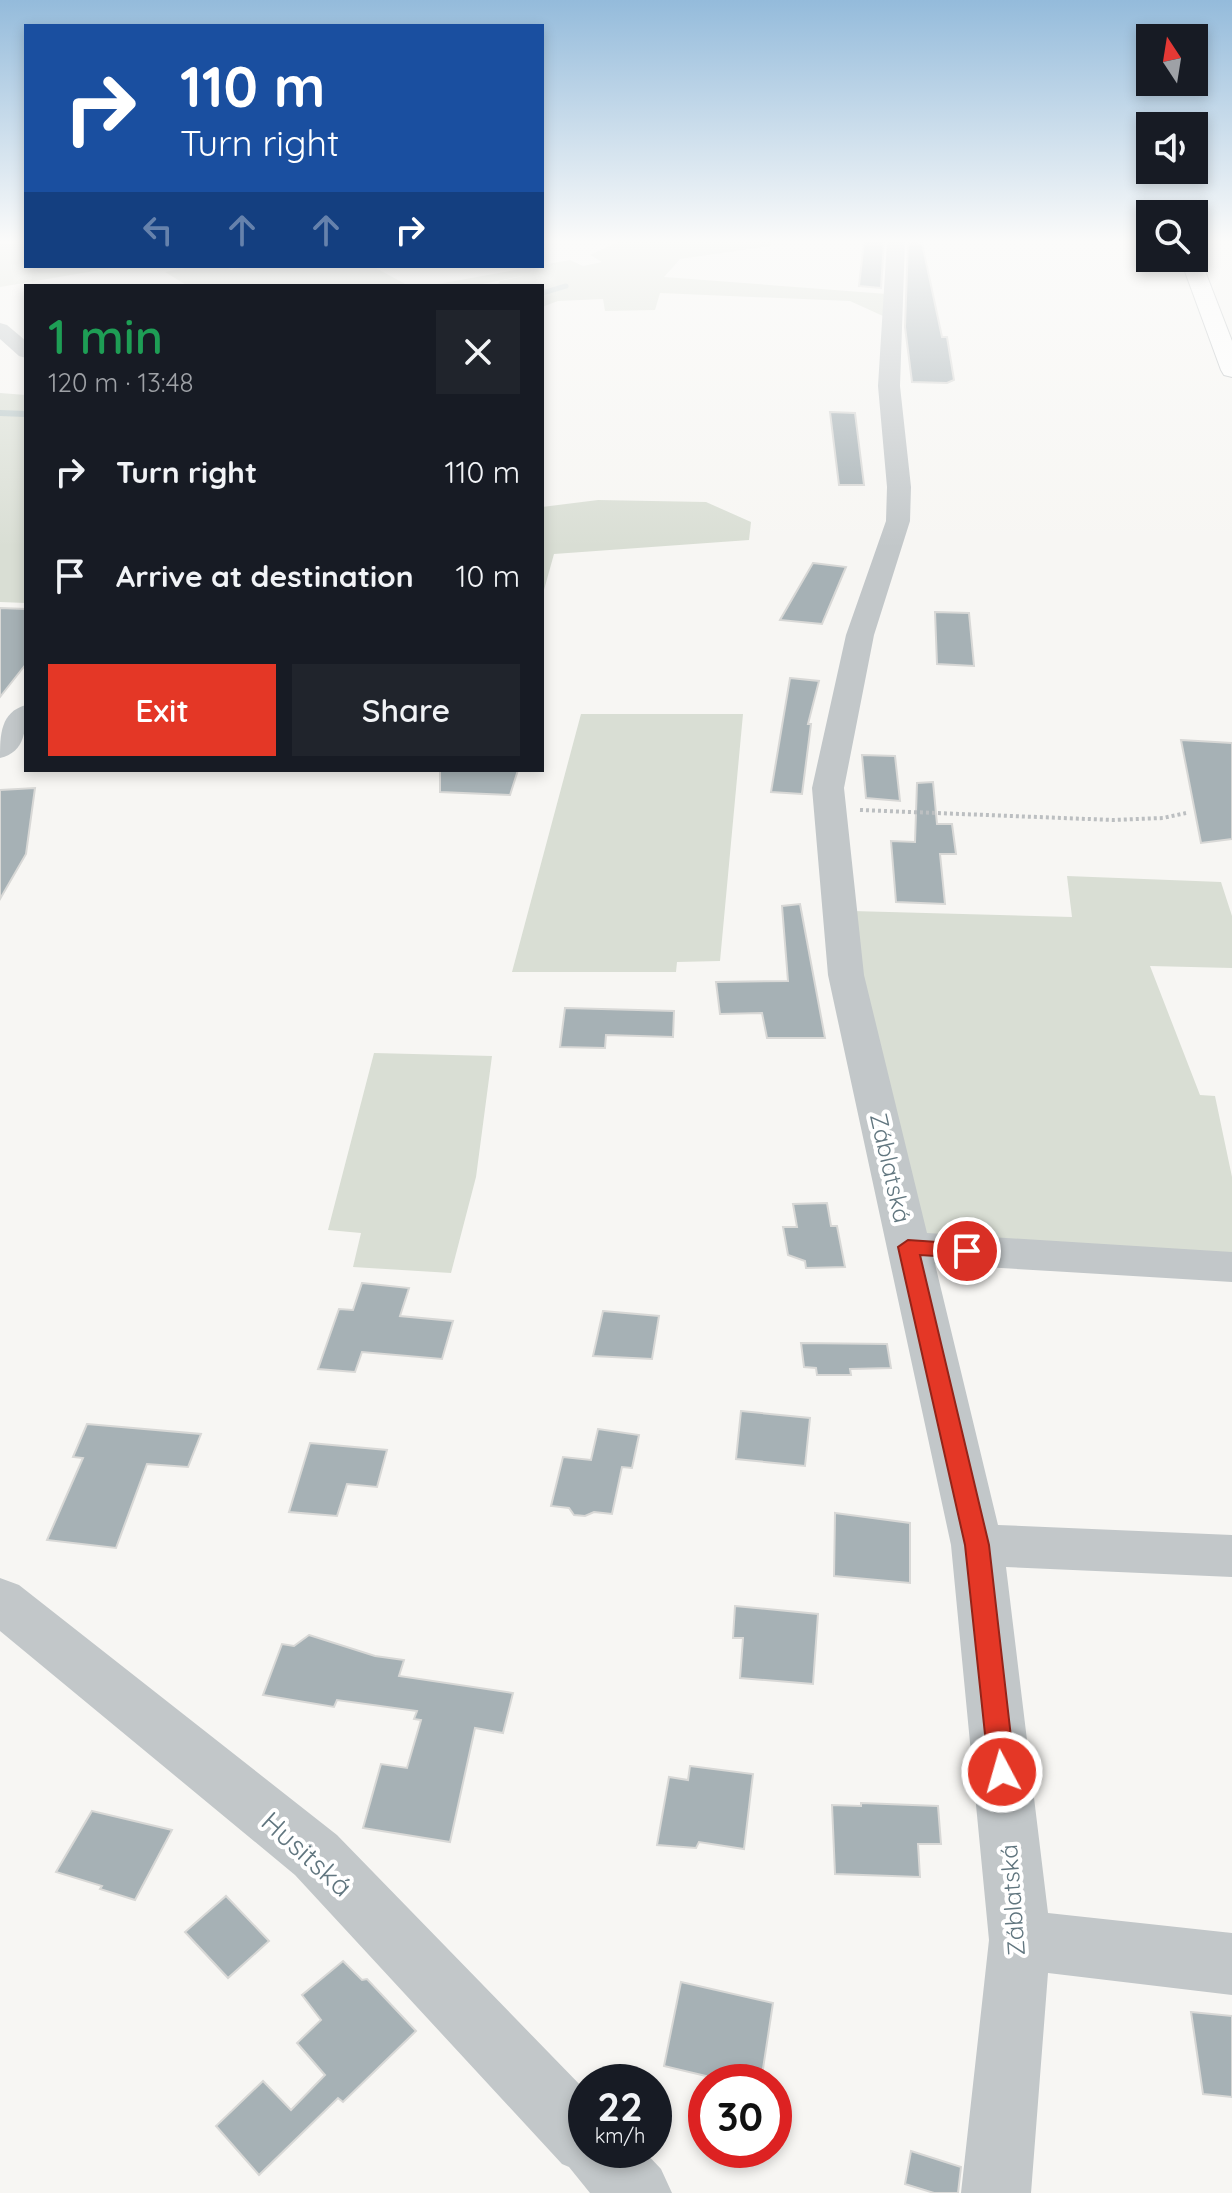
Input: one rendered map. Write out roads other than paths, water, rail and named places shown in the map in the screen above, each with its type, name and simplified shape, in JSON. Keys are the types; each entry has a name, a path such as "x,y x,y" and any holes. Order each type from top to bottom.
{"main road":[{"path":"1222,343 1232,370"}],"street":[{"name":"Záblatská","path":"891,343 889,386 899,487 898,521 860,635 828,788 829,809 846,975 977,1545 1020,1940 996,2193"},
{"path":"0,749 24,717"},
{"path":"908,1247 1232,1267"},
{"path":"977,1545 1232,1556"},
{"name":"Husitská","path":"0,1600 316,1855 568,2121"},
{"path":"1020,1940 1232,1964"},
{"path":"613,2168 637,2193"}],"waterway":[{"path":"0,413 24,414"}]}
